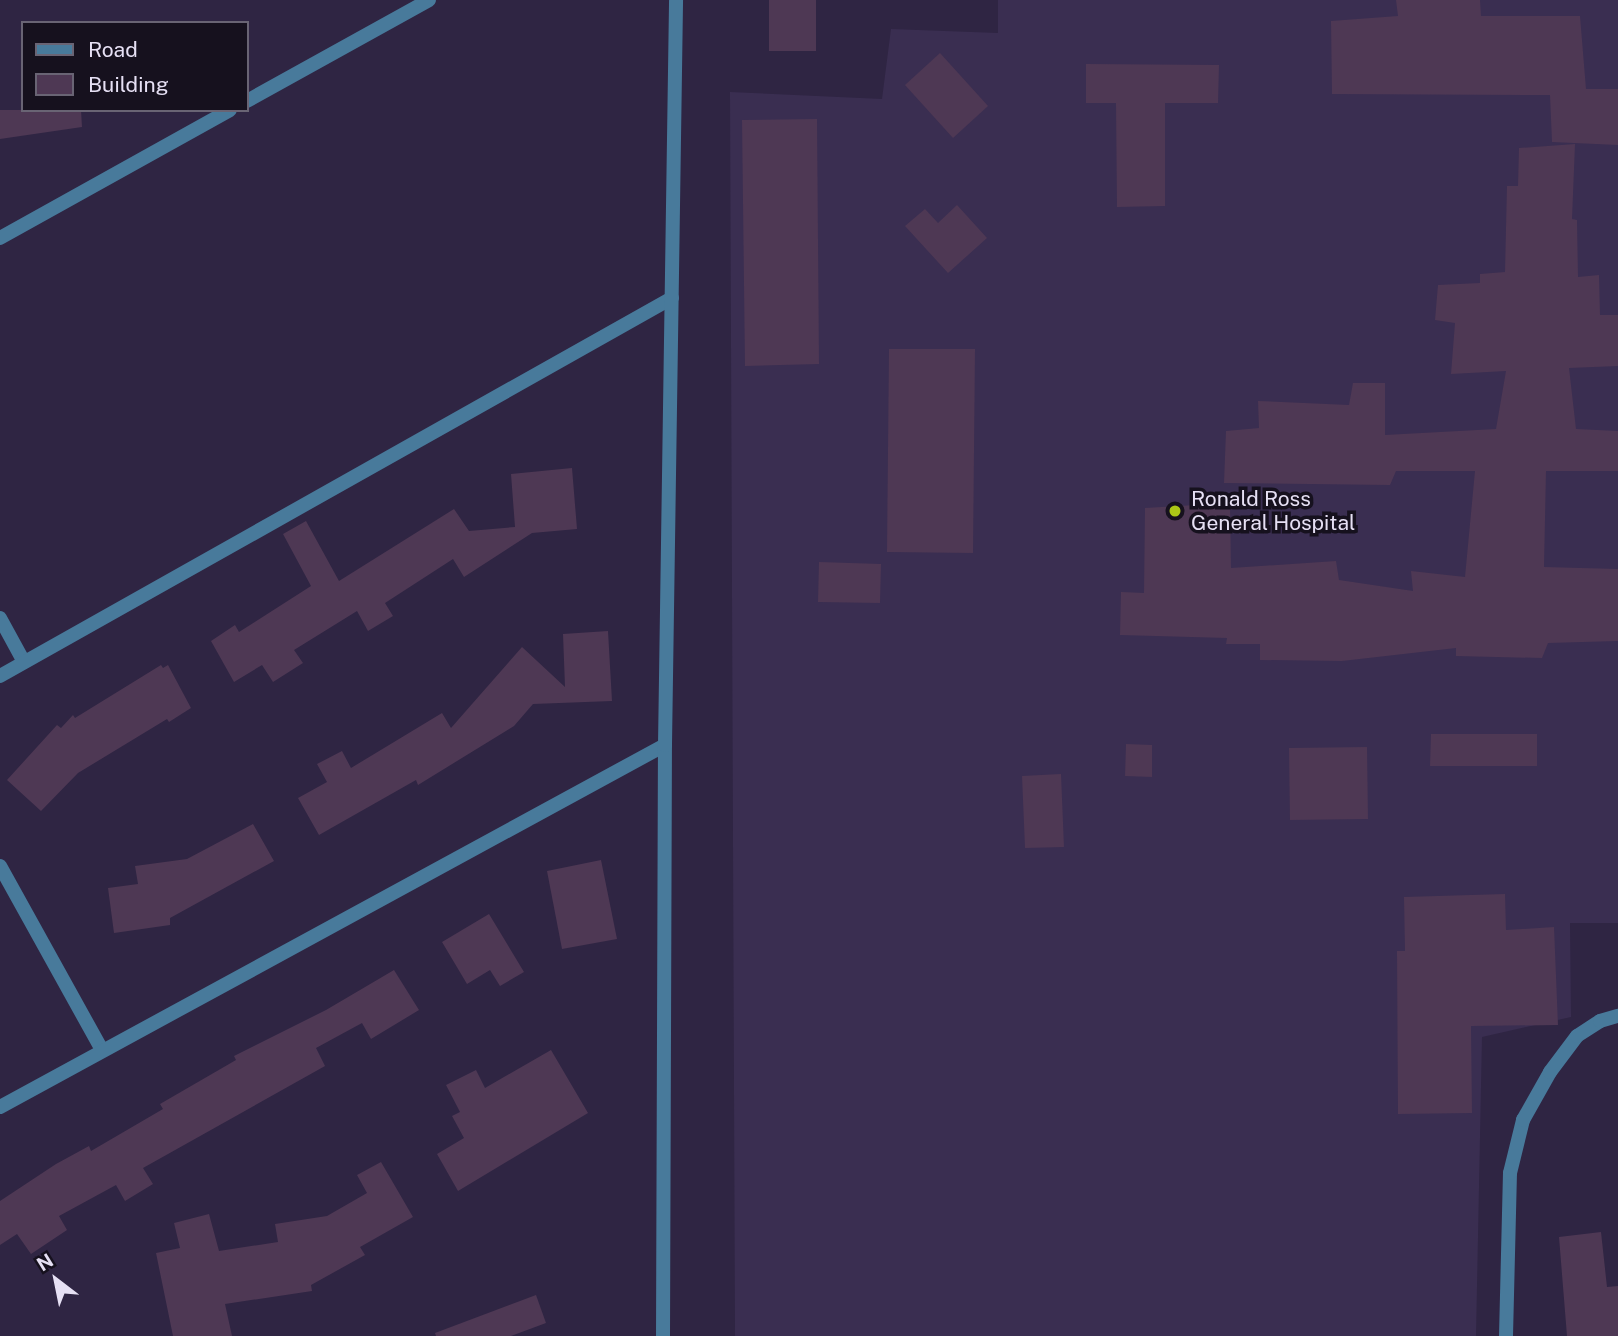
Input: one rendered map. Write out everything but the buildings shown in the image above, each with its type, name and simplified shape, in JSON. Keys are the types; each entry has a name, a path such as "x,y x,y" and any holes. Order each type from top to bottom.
{"street":[{"path":"248,100 429,0"},
{"path":"663,1336 665,745 676,0"},
{"path":"0,238 226,112"},
{"path":"0,676 672,298"},
{"path":"0,618 24,662"},
{"path":"0,1107 102,1049 665,745"},
{"path":"0,866 102,1049"},
{"path":"1506,1336 1510,1173 1523,1120 1550,1072 1577,1036 1600,1021 1618,1016"}],"shaded area":[{"name":"Ronald Ross General Hospital","path":"998,0 1618,0 1618,923 1570,923 1571,1017 1482,1037 1476,1336 735,1336 730,92 882,99 891,29 998,33"}],"place":[{"name":"Ronald Ross General Hospital","path":"1175,511"}]}
